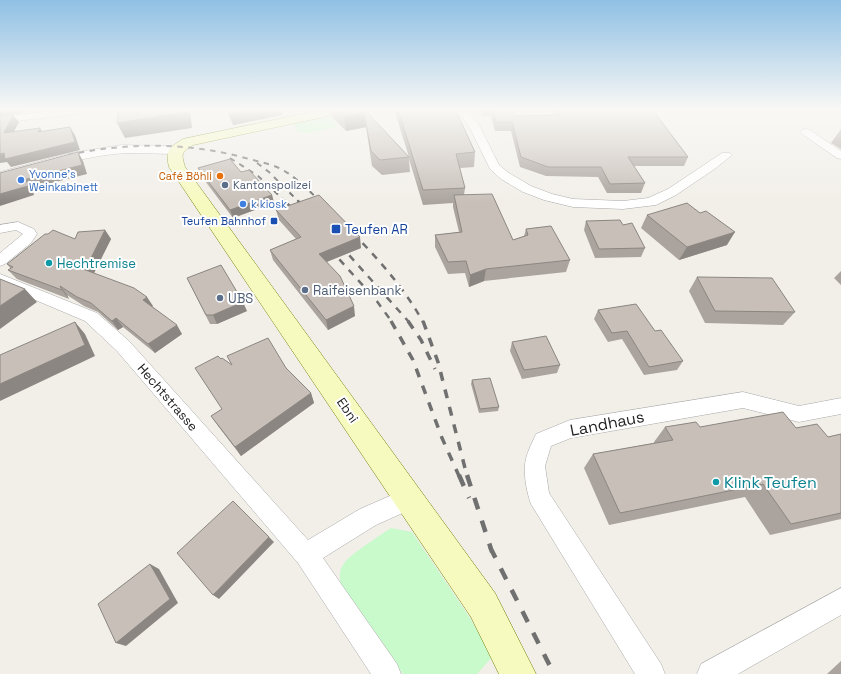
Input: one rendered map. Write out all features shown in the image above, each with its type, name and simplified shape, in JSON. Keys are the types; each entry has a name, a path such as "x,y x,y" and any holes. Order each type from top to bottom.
{"main road":[{"path":"176,150 194,140"},
{"name":"Ebni","path":"176,150 174,156 177,167 379,454 408,499 483,606 518,674"}],"street":[{"path":"481,140 494,167 505,176 527,189 548,197 573,203 623,206 651,202 672,192 726,155"},
{"path":"818,140 841,156"},
{"path":"0,177 62,160 99,152 126,149 176,150"},
{"path":"0,229 18,226 30,234 26,240 0,262"},
{"name":"Hechtstrasse","path":"0,279 91,317 123,346 306,555 387,674"},
{"name":"Landhaus","path":"651,674 539,496 535,466 543,440 570,429 743,400 799,414 841,406"},
{"path":"306,555 368,518 408,499"},
{"path":"711,674 841,601"}],"green space":[{"path":"391,528 412,532 470,618 492,657 477,674 403,674 341,585 340,573 345,562 360,549"}],"building":[{"path":"0,140 74,140 75,142 5,159 4,153 0,154"},
{"path":"369,140 393,140 409,157 380,160 371,151"},
{"path":"408,140 470,140 475,152 456,154 465,188 423,190"},
{"path":"517,140 676,140 688,157 628,157 645,183 610,184 601,167 548,167 521,157"},
{"path":"78,152 82,165 26,179 28,186 0,194 0,173"},
{"path":"230,159 241,172 249,170 272,195 230,210 198,168"},
{"path":"492,194 513,240 528,235 526,229 551,226 570,260 486,269 470,275 466,261 448,262 435,235 462,232 454,195"},
{"path":"319,195 360,237 319,254 340,276 354,306 326,320 270,250 301,237 276,210"},
{"path":"687,203 700,213 706,211 735,232 687,247 647,215"},
{"path":"620,220 623,225 632,223 645,248 599,249 586,221"},
{"path":"53,230 75,239 78,232 105,230 87,266 83,269 134,288 147,297 143,300 177,325 148,344 116,318 112,321 91,303 77,297 60,286 62,290 8,270 13,267 7,264 45,234 48,234"},
{"path":"221,265 243,302 213,315 206,315 187,278"},
{"path":"697,277 772,278 795,312 715,311"},
{"path":"0,279 25,289 0,306"},
{"path":"636,304 655,331 661,330 683,361 649,367 627,331 612,333 598,310"},
{"path":"75,322 85,345 0,384 0,355"},
{"path":"546,336 560,365 524,370 512,342"},
{"path":"268,338 286,368 311,393 235,447 211,416 222,409 195,368 218,356 232,365 227,356"},
{"path":"490,378 499,407 480,409 472,380"},
{"name":"Klink Teufen","path":"783,412 796,428 817,424 828,437 841,434 841,513 791,524 763,484 620,513 593,454 673,440 665,427 696,422 700,427"},
{"path":"233,501 269,537 213,595 177,553"},
{"path":"150,564 170,599 116,643 98,604"}],"railway":[{"path":"68,155 136,146 181,147 226,153 265,163 281,169 297,180 321,202"},
{"path":"230,158 258,176 285,202"},
{"path":"257,163 269,172 307,210"},
{"path":"285,202 297,214"},
{"path":"353,233 391,275 423,322"},
{"path":"340,245 409,322"},
{"path":"330,249 376,300 392,322"},
{"path":"391,321 413,360 442,438 459,476"},
{"path":"408,321 421,340 435,369"},
{"path":"423,321 438,362 467,476"},
{"path":"459,475 469,498"},
{"path":"467,475 491,549"},
{"path":"491,549 554,674"}],"place":[{"name":"Café Böhli","path":"220,176"},
{"name":"Yvonne's Weinkabinett","path":"21,180"},
{"name":"Kantonspolizei","path":"225,185"},
{"name":"k kiosk","path":"243,204"},
{"name":"Teufen Bahnhof","path":"274,221"},
{"name":"Teufen AR","path":"336,229"},
{"name":"Hechtremise","path":"49,263"},
{"name":"Raifeisenbank","path":"305,290"},
{"name":"UBS","path":"220,298"},
{"name":"Klink Teufen","path":"716,482"}]}
